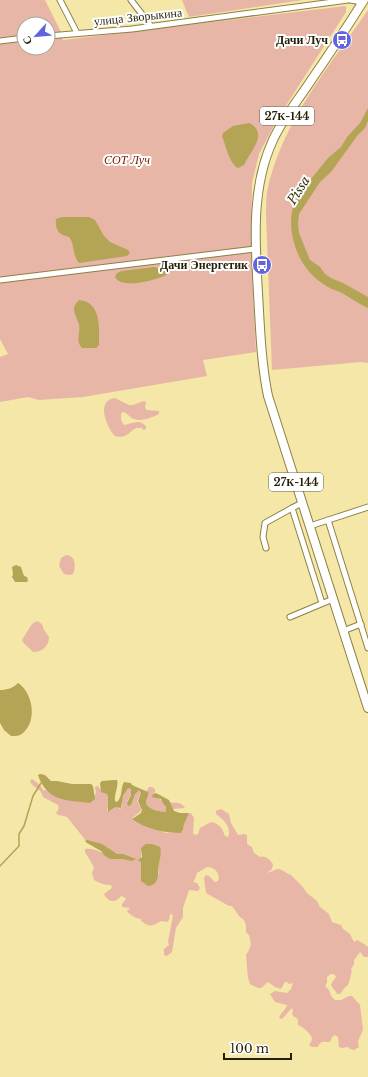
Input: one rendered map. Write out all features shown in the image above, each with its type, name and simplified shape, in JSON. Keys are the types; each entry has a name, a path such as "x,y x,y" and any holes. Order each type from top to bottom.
{"main road":[{"name":"27К-144","path":"363,1 326,60 280,125 273,139 263,168 258,194 255,248 259,313 268,396 368,708"}],"street":[{"path":"60,0 77,33"},
{"path":"131,0 151,26"},
{"name":"улица Зворыкина","path":"56,35 151,26 349,0 363,1"},
{"path":"0,41 16,39"},
{"path":"0,280 255,248"},
{"path":"266,548 263,537 265,523 302,503"},
{"path":"310,526 368,507"},
{"path":"292,508 322,603"},
{"path":"328,520 368,648"},
{"path":"290,617 333,599"},
{"path":"343,631 361,624"}],"green space":[{"name":"СОТ Луч","path":"0,0 45,0 53,16 16,16 16,56 56,56 56,22 63,40 346,6 346,12 278,118 259,154 252,183 251,245 256,352 203,360 207,376 83,397 39,400 28,397 0,402 0,357 8,354 0,339"},
{"path":"182,0 303,0 189,17"},
{"path":"368,10 368,363 361,362 272,370 266,214 267,192 283,142 295,119 308,96"},
{"path":"115,398 129,405 144,401 146,402 145,408 147,410 159,411 159,414 147,419 137,420 123,412 121,414 121,420 124,425 141,422 146,426 146,429 143,430 142,428 136,428 122,437 115,436 106,421 104,409 105,404 109,400"},
{"path":"66,555 72,557 74,562 75,568 73,574 70,575 64,574 59,566 61,558"},
{"path":"37,621 42,624 49,637 49,640 44,648 33,652 22,640 32,624"},
{"path":"32,779 40,785 43,790 93,798 96,793 95,787 98,786 109,796 107,811 110,811 116,805 120,809 122,807 122,798 128,787 131,788 131,794 127,802 129,805 137,790 140,790 141,793 137,801 141,811 132,818 166,833 181,833 188,814 191,813 194,818 193,833 195,835 198,834 200,828 211,822 219,825 225,836 228,837 228,827 216,814 216,811 221,809 229,814 231,823 238,835 247,835 247,844 252,847 254,853 260,857 267,858 273,864 272,869 267,873 277,869 291,875 307,893 317,901 320,907 329,914 332,922 341,925 343,929 350,934 354,942 357,940 368,947 368,957 364,957 360,952 354,960 348,985 340,994 337,994 331,984 336,977 334,974 327,977 327,983 325,986 335,1000 341,1000 352,996 360,1005 363,1030 358,1041 359,1047 354,1050 348,1047 339,1047 338,1037 335,1035 332,1037 330,1042 322,1042 318,1047 312,1047 309,1045 312,1040 311,1035 298,1025 298,1019 293,1016 292,1008 282,1019 279,1018 287,1005 275,1002 270,994 275,991 287,993 291,989 293,983 289,984 285,982 281,989 268,982 261,988 250,984 246,955 251,944 249,935 246,932 244,920 232,906 229,906 206,893 204,878 206,875 215,882 218,881 219,878 217,871 214,869 207,867 197,873 193,882 197,883 200,888 198,891 189,890 183,908 183,917 176,928 172,952 167,956 164,955 164,949 169,945 168,942 173,915 170,914 167,922 161,921 154,925 149,925 130,914 127,911 130,908 122,907 122,904 126,899 124,897 121,896 114,901 108,899 104,894 112,888 111,885 102,884 94,880 92,873 94,867 85,852 85,849 96,850 112,857 87,842 67,817 56,813 59,808 58,805 43,797 42,793 31,784 30,781","holes":["161,850 158,865 159,874 141,871 141,851"]},
{"path":"149,787 155,789 153,794 163,801 179,803 185,808 173,809 165,813 150,808 146,804 146,792"}],"shaded area":[{"path":"368,108 368,121 365,128 357,136 331,172 320,182 299,214 298,223 299,233 310,260 331,278 368,297 368,308 321,283 310,273 301,261 295,247 291,224 296,197 303,191 306,185 328,158 341,147 347,137 360,123"},
{"path":"249,123 255,127 258,132 258,138 244,165 238,168 230,158 222,136 223,133 233,126"},
{"path":"62,217 89,217 95,220 104,236 110,242 128,250 130,253 127,256 79,263 75,257 71,240 69,237 62,235 57,229 56,219"},
{"path":"154,267 168,270 169,273 150,281 132,283 119,281 115,277 117,273 122,271"},
{"path":"79,300 92,306 98,317 99,345 96,348 82,348 80,345 79,324 74,308 75,304"},
{"path":"16,565 21,567 24,576 27,577 27,582 15,582 12,577 12,567"},
{"path":"18,683 28,694 32,709 31,717 30,724 26,730 19,735 11,736 4,730 0,723 0,690 5,690"},
{"path":"38,775 45,775 51,781 72,784 91,784 93,786 95,799 90,803 66,800 52,795 42,784"},
{"path":"117,780 115,801 117,802 124,782 131,783 132,785 148,792 146,802 148,807 157,811 166,812 166,806 161,799 152,797 153,794 156,793 169,800 174,811 189,813 181,833 155,830 132,819 141,813 142,810 138,801 141,793 139,790 135,794 131,805 128,806 127,803 131,795 131,789 128,788 123,796 121,808 115,807 108,812 108,797 107,794 101,792 100,783 102,781"},
{"path":"87,840 102,844 117,854 123,854 136,859 132,861 110,859 101,851 87,843 85,841"},
{"path":"146,844 152,844 160,847 161,851 157,881 148,886 141,881 141,862 138,860 142,857 141,848"}],"waterway":[{"path":"0,866 19,846 19,834 24,826 33,796 41,783"}],"place":[{"name":"Дачи Луч","path":"342,40"},
{"name":"Дачи Энергетик","path":"262,265"}],"water label":[{"name":"Pissa","path":"298,190"}]}
